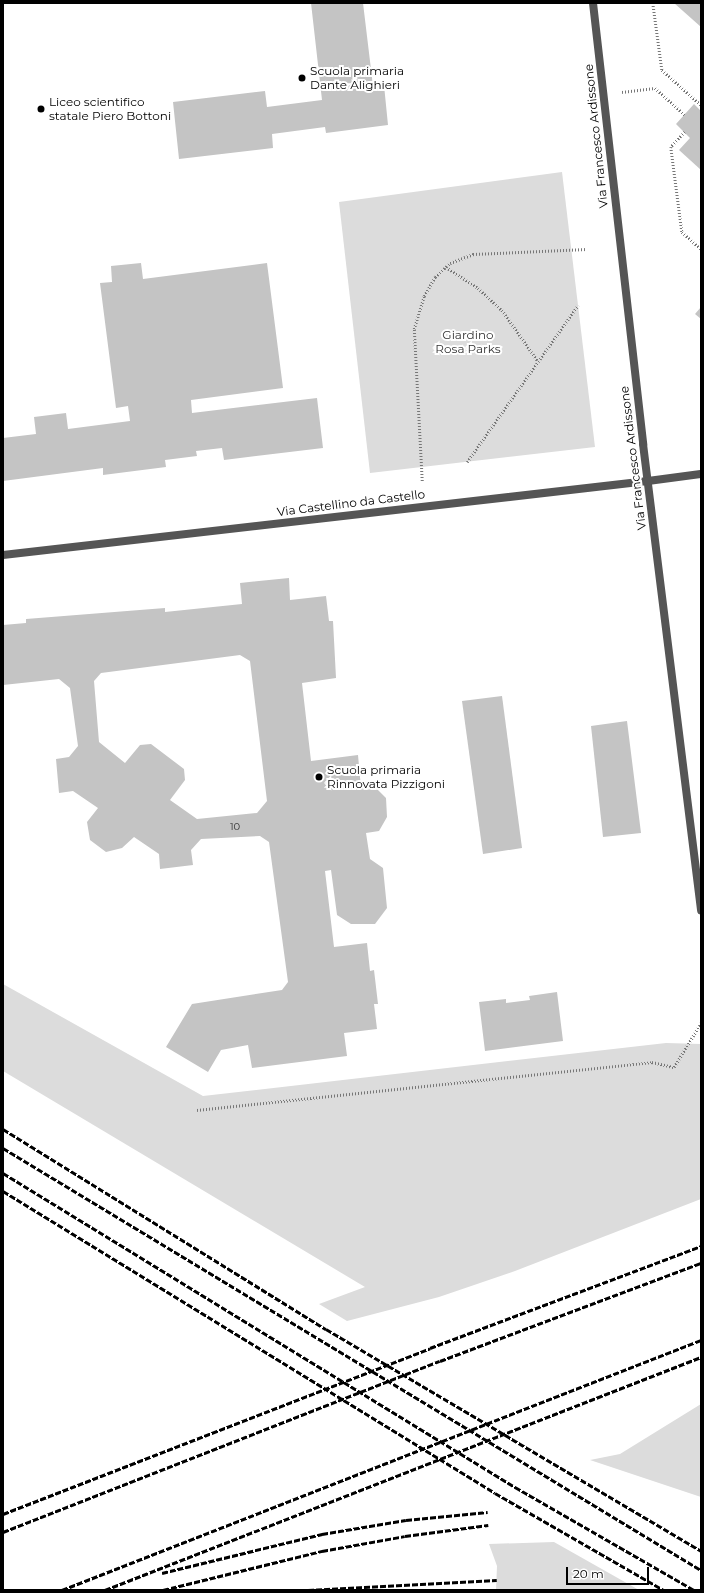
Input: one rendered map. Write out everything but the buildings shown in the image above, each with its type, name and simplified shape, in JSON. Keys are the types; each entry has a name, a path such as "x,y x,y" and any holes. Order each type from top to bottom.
{"street":[{"name":"Via Francesco Ardissone","path":"593,3 648,481 701,910"},
{"name":"Via Castellino da Castello","path":"3,555 701,474"}],"path":[{"path":"653,3 662,70 701,105"},
{"path":"603,95 655,88 685,115"},
{"path":"685,132 671,147 682,232 701,250"},
{"path":"422,481 414,329 424,296 435,276 450,263 474,254 586,248"},
{"path":"446,267 478,288 502,310 538,361"},
{"path":"467,462 578,305"},
{"path":"197,1110 652,1062 674,1066 701,1023"}],"green space":[{"name":"Giardino Rosa Parks","path":"562,172 595,447 370,473 339,202"},
{"path":"3,984 203,1096 666,1043 701,1044 701,1199 515,1271 439,1297 347,1321 319,1304 365,1287 3,1071"},
{"path":"701,1404 701,1497 590,1460 620,1454"},
{"path":"554,1542 639,1590 496,1590 497,1566 489,1544"}],"railway":[{"path":"3,1129 326,1329 701,1551"},
{"path":"3,1148 701,1570"},
{"path":"3,1173 515,1487 694,1590"},
{"path":"3,1191 495,1493 664,1590"},
{"path":"3,1514 430,1348 701,1246"},
{"path":"3,1532 440,1361 701,1263"},
{"path":"62,1590 701,1340"},
{"path":"105,1590 701,1357"},
{"path":"162,1573 322,1534 406,1520 488,1512"},
{"path":"163,1590 322,1551 405,1536 488,1525"},
{"path":"308,1590 497,1580"}],"place":[{"name":"Scuola primaria Dante Alighieri","path":"302,78"},
{"name":"Liceo scientifico statale Piero Bottoni","path":"41,109"},
{"name":"Scuola primaria Rinnovata Pizzigoni","path":"319,777"}]}
